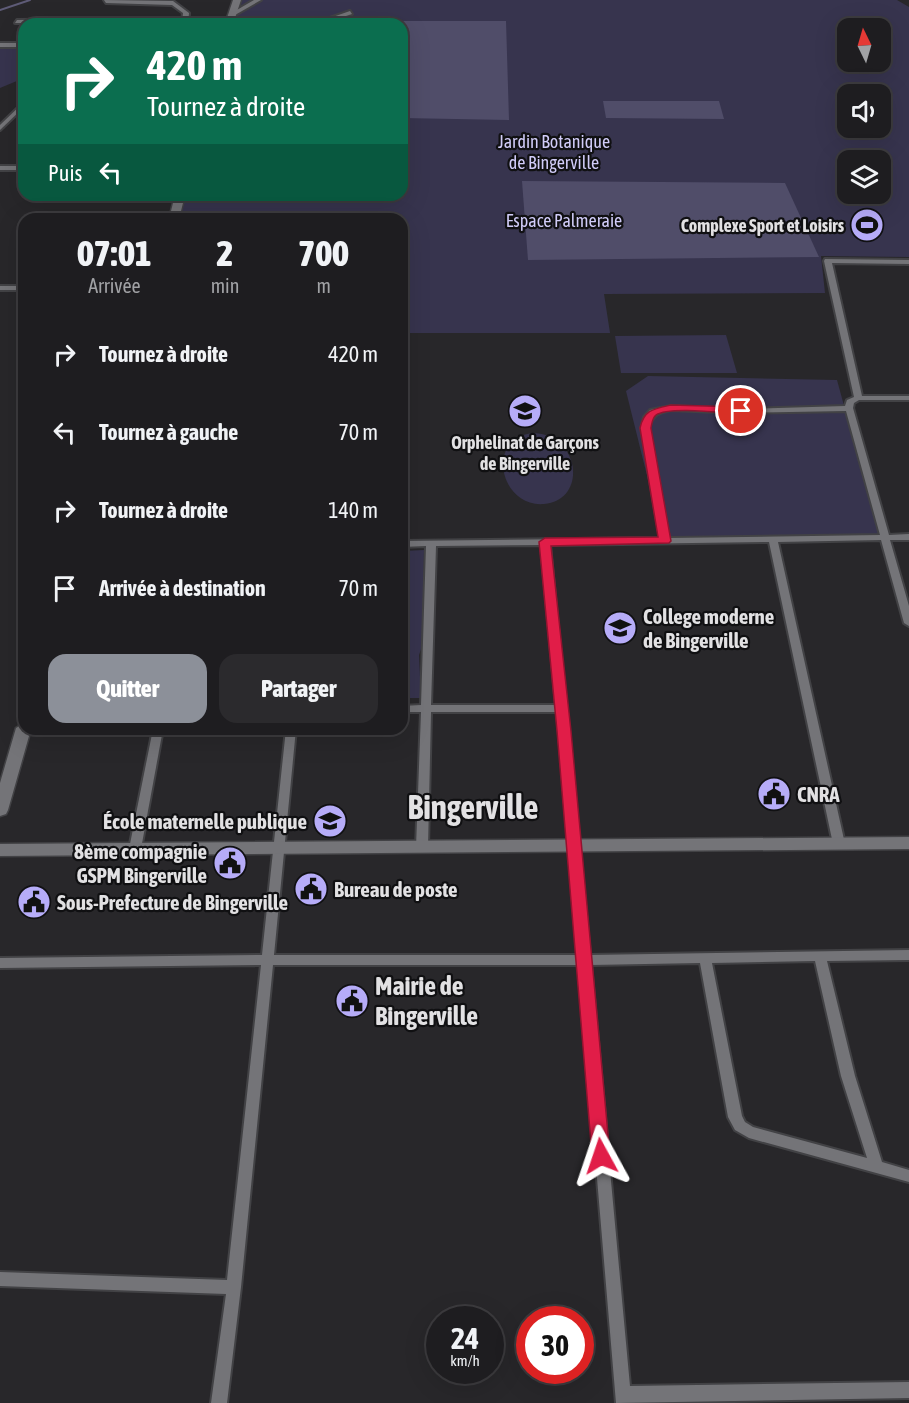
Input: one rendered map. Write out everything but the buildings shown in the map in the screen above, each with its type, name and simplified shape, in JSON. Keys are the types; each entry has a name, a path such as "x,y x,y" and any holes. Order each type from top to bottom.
{"main road":[{"path":"232,18 237,0"},
{"path":"0,810 22,735"},
{"path":"0,850 909,843"}],"street":[{"path":"233,15 258,0"},
{"path":"106,1 178,5 186,13 186,18"},
{"path":"127,18 132,1"},
{"path":"339,18 350,13"},
{"path":"0,45 18,45"},
{"path":"0,128 18,110"},
{"path":"0,168 18,168"},
{"path":"858,398 828,261 909,262"},
{"path":"0,288 18,288"},
{"path":"909,398 858,398 850,402 849,408 909,623"},
{"path":"665,541 645,428 648,417 653,412 671,408 741,411 849,408"},
{"path":"408,544 909,537"},
{"path":"773,540 839,844"},
{"path":"545,542 575,847 624,1399 909,1390"},
{"path":"422,848 428,709 430,543"},
{"path":"408,709 562,708"},
{"path":"135,849 157,735"},
{"path":"219,1403 234,1287 290,735"},
{"path":"0,963 585,960 909,955"},
{"path":"820,956 848,1076 877,1168"},
{"path":"705,958 735,1117 740,1126 749,1132 909,1176"},
{"path":"0,1279 234,1287"}],"green space":[{"name":"Jardin Botanique de Bingerville","path":"233,0 897,0 909,7 909,257 821,256 825,293 604,294 610,333 408,333 408,213 179,213 182,201 408,201 408,18 228,18"},
{"path":"408,21 506,21 509,120 408,118"},
{"path":"0,45 18,45 18,80 0,88"},
{"path":"603,101 719,101 724,119 606,118"},
{"name":"Espace Palmeraie","path":"522,181 785,183 819,257 528,260"},
{"path":"726,335 737,373 621,373 615,336"},
{"path":"648,376 837,380 880,538 662,536 626,391"},
{"path":"534,433 549,436 561,444 569,455 573,468 572,480 567,491 558,500 544,504 529,502 517,495 508,484 504,472 504,458 508,446 518,437"},
{"path":"424,550 422,646 419,655 421,698 408,698 408,551"}],"waterway":[{"path":"0,10 30,0"}],"place":[{"name":"Complexe Sport et Loisirs","path":"867,225"},
{"name":"Orphelinat de Garçons de Bingerville","path":"525,411"},
{"name":"College moderne de Bingerville","path":"620,628"},
{"name":"CNRA","path":"774,794"},
{"name":"École maternelle publique","path":"330,821"},
{"name":"8ème compagnie GSPM Bingerville","path":"230,863"},
{"name":"Bureau de poste","path":"311,889"},
{"name":"Sous-Prefecture de Bingerville","path":"34,902"},
{"name":"Mairie de Bingerville","path":"352,1001"}],"district":[{"name":"Bingerville","path":"473,807"}],"route":[{"path":"601,1156 585,960 545,542 665,541 645,428 648,417 653,412 671,408 741,411"}]}
